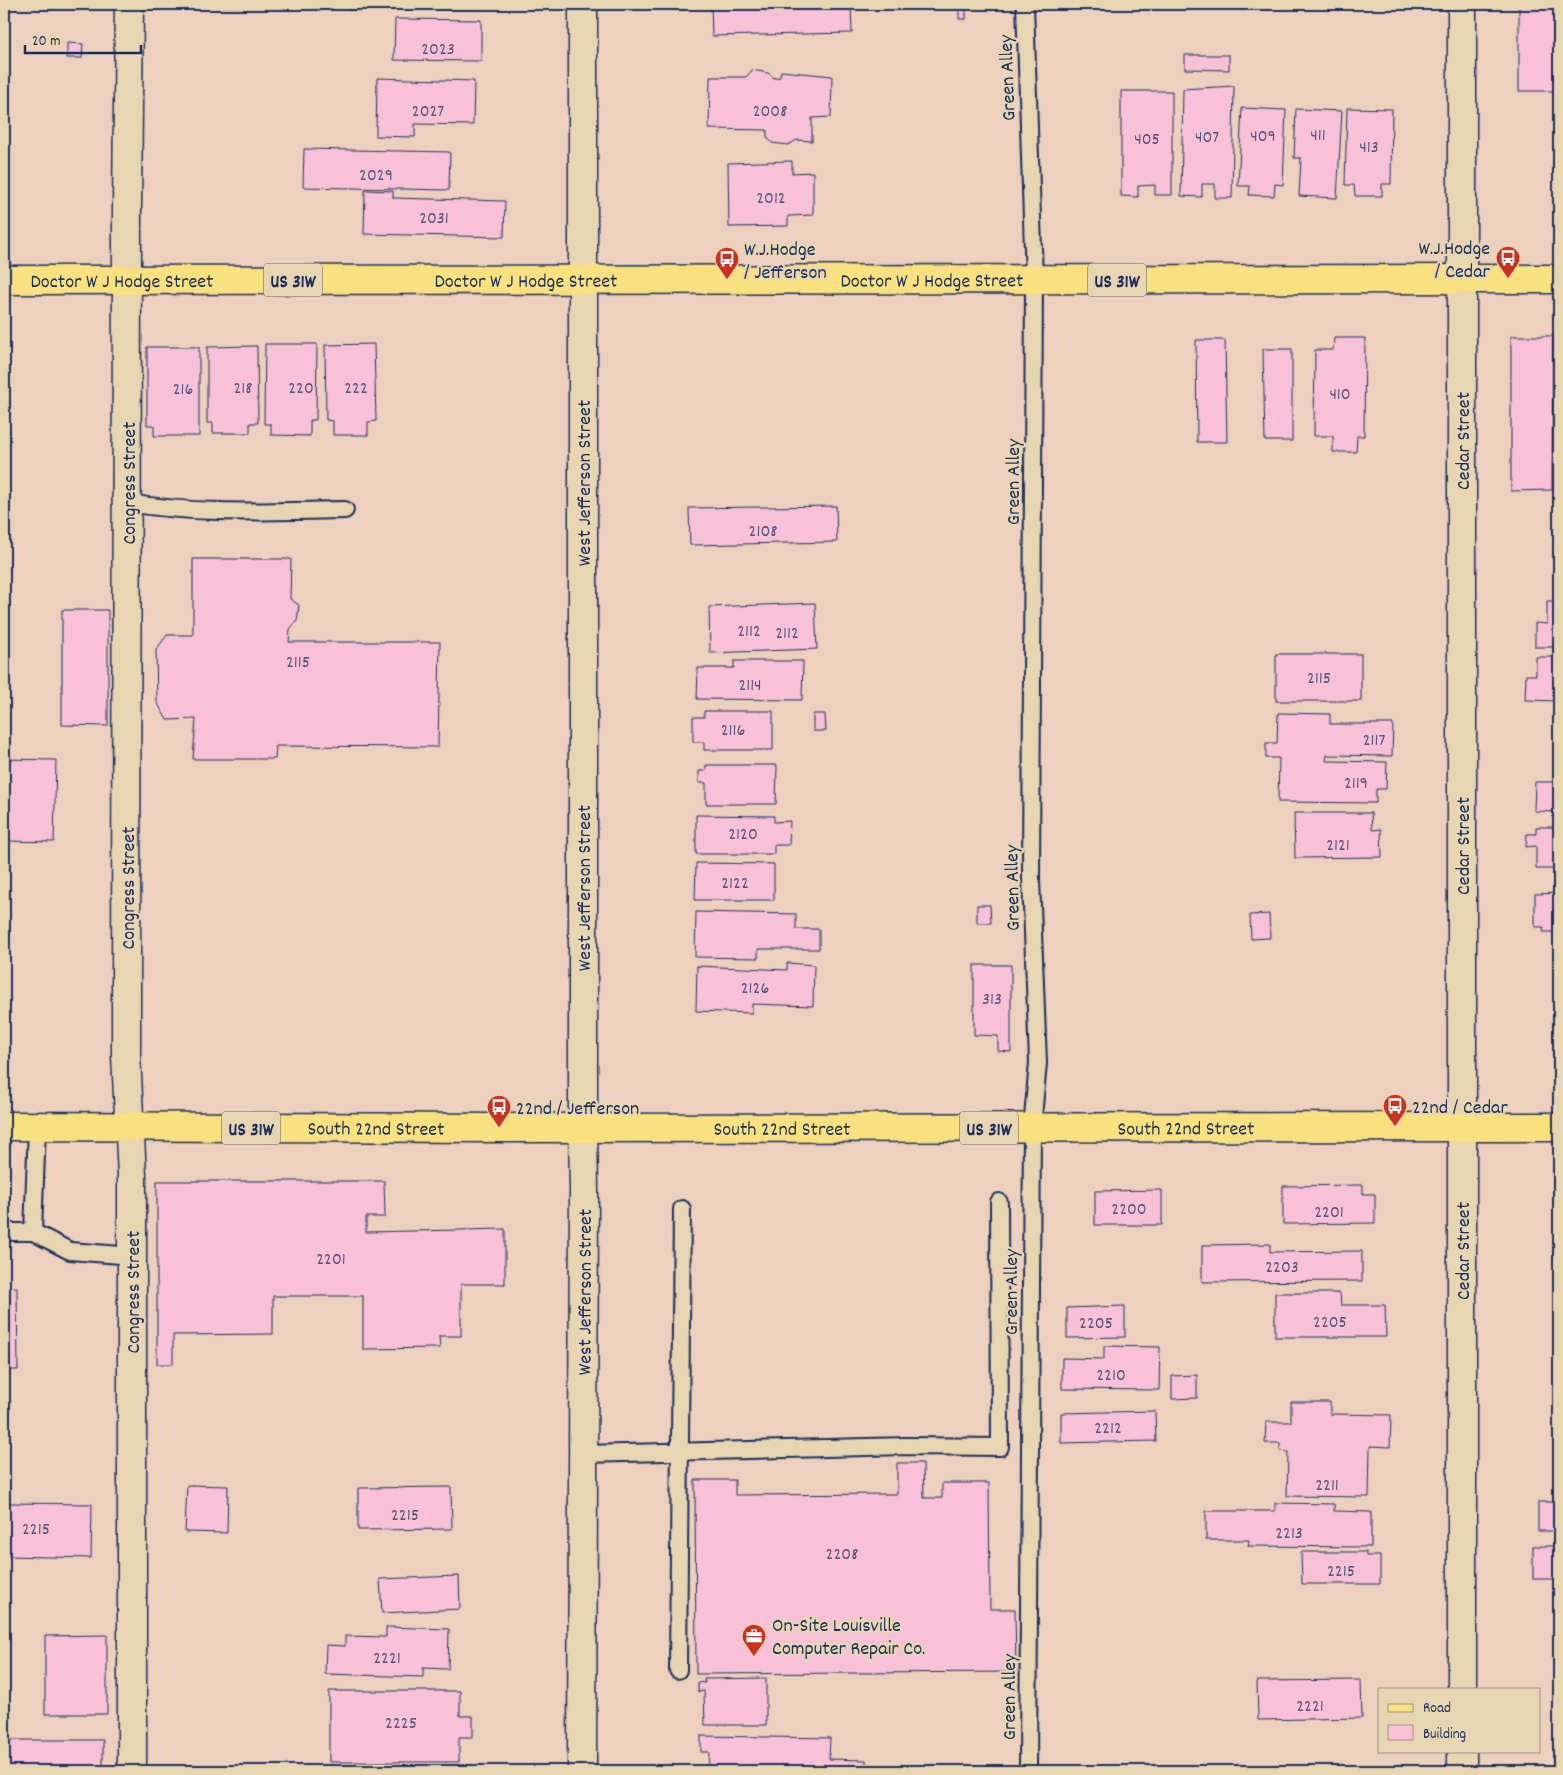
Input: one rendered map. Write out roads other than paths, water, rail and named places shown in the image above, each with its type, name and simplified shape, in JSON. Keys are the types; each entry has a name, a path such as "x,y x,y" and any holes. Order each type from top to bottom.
{"main road":[{"name":"Doctor W J Hodge Street","path":"4,280 1559,279"},
{"name":"South 22nd Street","path":"4,1126 129,1128 1559,1127"}],"street":[{"name":"Congress Street","path":"129,4 126,1055 132,1177 132,1771"},
{"name":"West Jefferson Street","path":"582,1771 584,1189 583,4"},
{"name":"Cedar Street","path":"1462,4 1462,1688"},
{"path":"1462,1752 1462,1771"}],"lane":[{"name":"Green Alley","path":"1025,4 1034,280 1031,878 1038,1063 1032,1128 1028,1771"},
{"path":"128,503 150,507 218,512 345,510"},
{"path":"33,1232 36,1127"},
{"path":"583,1454 907,1446 1000,1447 999,1202"},
{"path":"678,1670 682,1209"},
{"path":"4,1232 33,1232 70,1251 132,1256"}],"place":[{"name":"W.J.Hodge / Cedar","path":"1508,279"},
{"name":"W.J.Hodge / Jefferson","path":"727,280"},
{"name":"22nd / Cedar","path":"1395,1127"},
{"name":"22nd / Jefferson","path":"499,1128"},
{"name":"On-Site Louisville Computer Repair Co.","path":"754,1657"}]}
